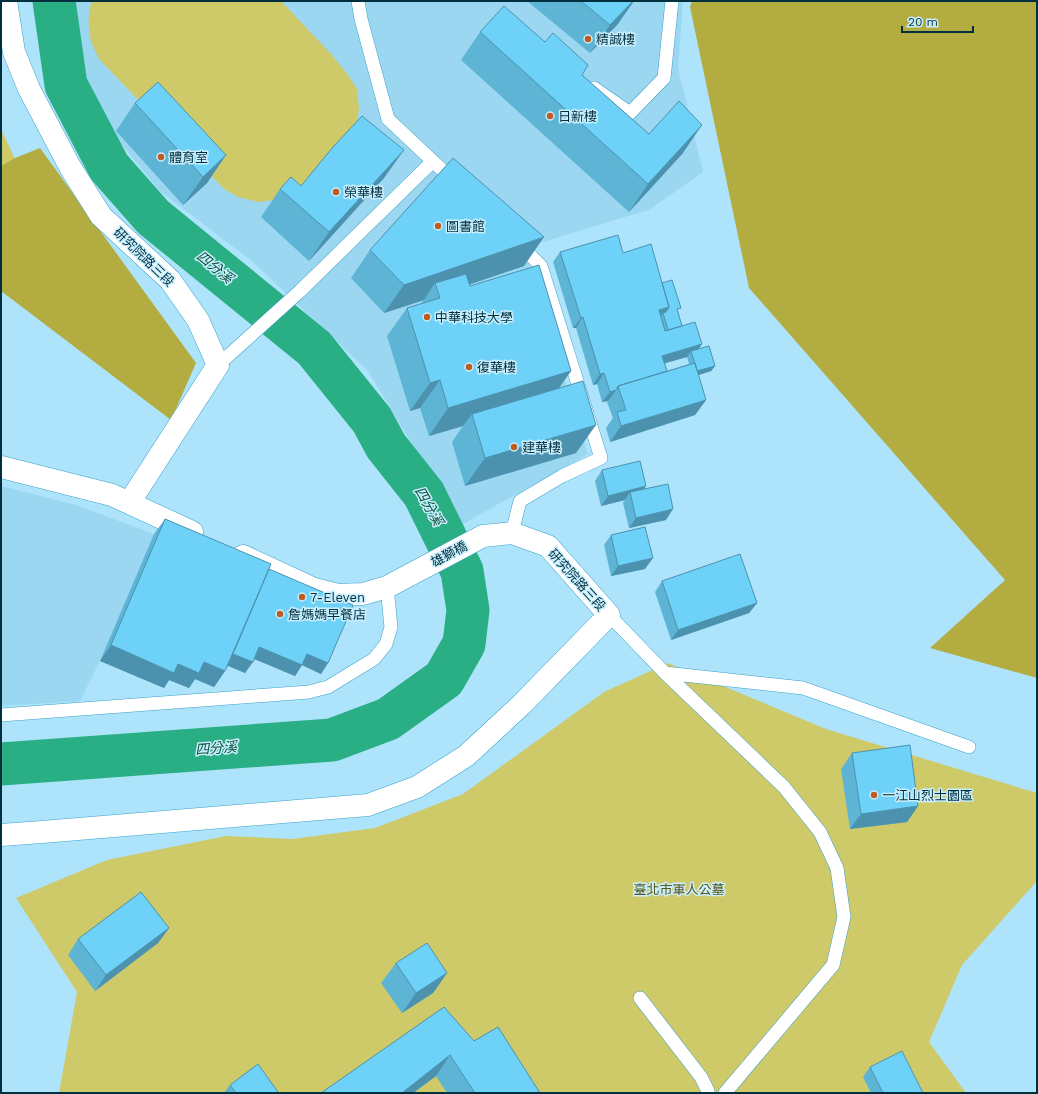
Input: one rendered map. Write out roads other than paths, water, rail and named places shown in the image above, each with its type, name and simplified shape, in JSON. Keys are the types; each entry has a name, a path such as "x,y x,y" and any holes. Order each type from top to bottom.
{"street":[{"name":"研究院路三段","path":"6,1 14,52 29,89 70,167 101,216 170,280 198,320 218,365"},
{"path":"129,503 218,365"},
{"path":"1,466 112,495 208,540"},
{"name":"研究院路三段","path":"475,540 483,536 512,533 548,546 609,615"},
{"name":"雄獅橋","path":"387,587 475,540"},
{"path":"229,549 314,589 338,595 363,594 387,587"},
{"path":"1,835 368,805 417,787 466,756 609,615"}],"lane":[{"path":"358,1 361,19 388,119 466,193"},
{"path":"586,82 630,113 664,78 672,1"},
{"path":"218,365 300,291 433,161"},
{"path":"510,235 541,266 601,458 562,476 520,500 512,533"},
{"path":"1,715 309,692 328,687 374,659 386,644 392,627 387,587"},
{"path":"609,615 665,673 784,787 820,832 837,868 844,917 833,964 725,1093"},
{"path":"665,673 803,688 969,747"},
{"path":"640,998 701,1077 708,1093"}],"waterway":[{"name":"四分溪","path":"1,764 332,740 388,719 444,679 464,644 468,610 462,571 424,494 386,446 372,420 314,348 153,217 109,167 66,85 54,1"}],"place":[{"name":"精誠樓","path":"588,39"},
{"name":"日新樓","path":"550,116"},
{"name":"體育室","path":"161,157"},
{"name":"榮華樓","path":"336,192"},
{"name":"圖書館","path":"438,226"},
{"name":"中華科技大學","path":"427,317"},
{"name":"復華樓","path":"469,367"},
{"name":"建華樓","path":"514,447"},
{"name":"7-Eleven","path":"302,597"},
{"name":"詹媽媽早餐店","path":"280,614"},
{"name":"一江山烈士園區","path":"874,795"}],"park label":[{"name":"臺北市軍人公墓","path":"679,889"}]}
